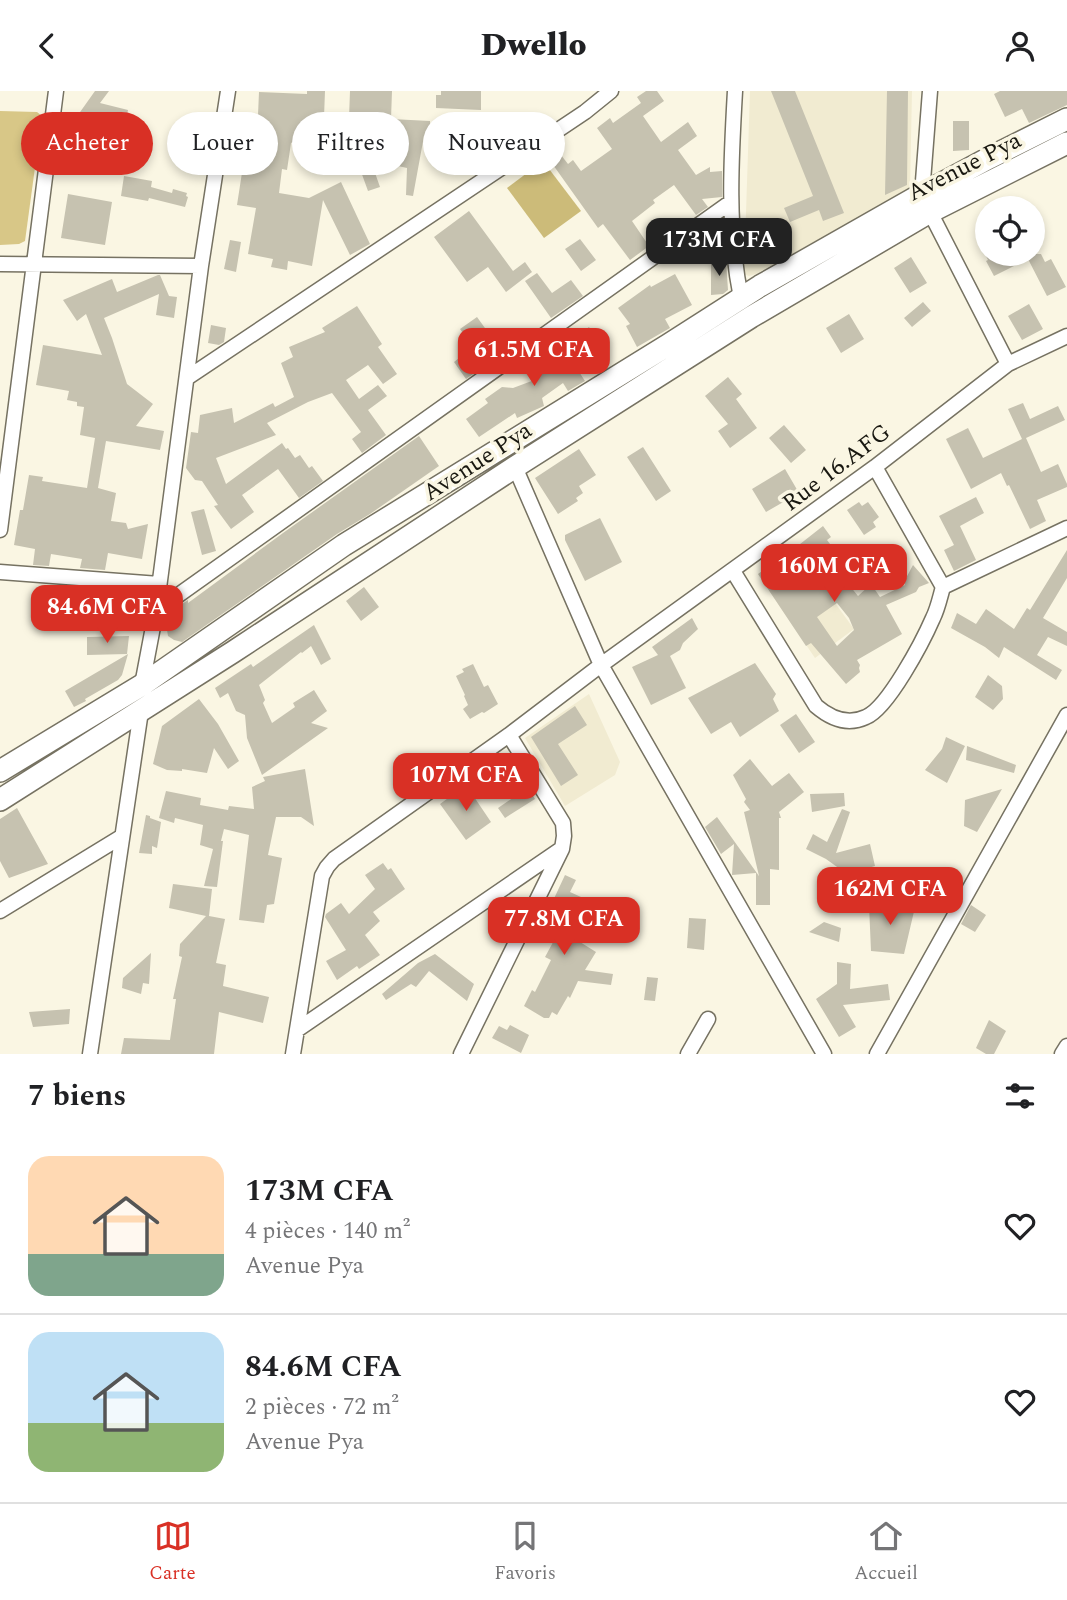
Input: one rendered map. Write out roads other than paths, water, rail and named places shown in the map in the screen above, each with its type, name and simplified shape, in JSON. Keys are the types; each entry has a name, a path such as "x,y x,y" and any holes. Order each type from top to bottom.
{"main road":[{"name":"Avenue Pya","path":"0,771 142,685 344,545 668,345 746,307 926,203 1011,146 1067,118"},
{"name":"Avenue Pya","path":"926,203 1067,143"},
{"name":"Avenue Pya","path":"0,800 233,652 515,467 746,307"},
{"path":"141,711 142,685"}],"street":[{"path":"0,530 7,424 34,264 56,91"},
{"path":"142,685 156,611 201,266 228,91"},
{"path":"187,378 585,112 611,91"},
{"path":"735,91 731,202 737,277 746,307"},
{"path":"930,91 926,203 1008,364"},
{"path":"156,611 731,202"},
{"path":"0,264 201,266"},
{"name":"Rue 16.AFG","path":"293,1054 322,876 334,859 876,467 1008,364 1067,336"},
{"path":"515,467 601,665 824,1054"},
{"path":"733,571 816,706 826,715 839,720 866,718 877,711 904,673 934,617 943,587 876,467"},
{"path":"943,587 1067,528"},
{"path":"0,572 159,584"},
{"path":"90,1054 141,711"},
{"path":"877,1054 1065,722"},
{"path":"461,1054 562,849 564,836 564,823 509,735"},
{"path":"0,911 121,837"},
{"path":"296,1030 562,849"},
{"path":"688,1054 708,1019"},
{"path":"1062,1054 1067,1046"}]}
